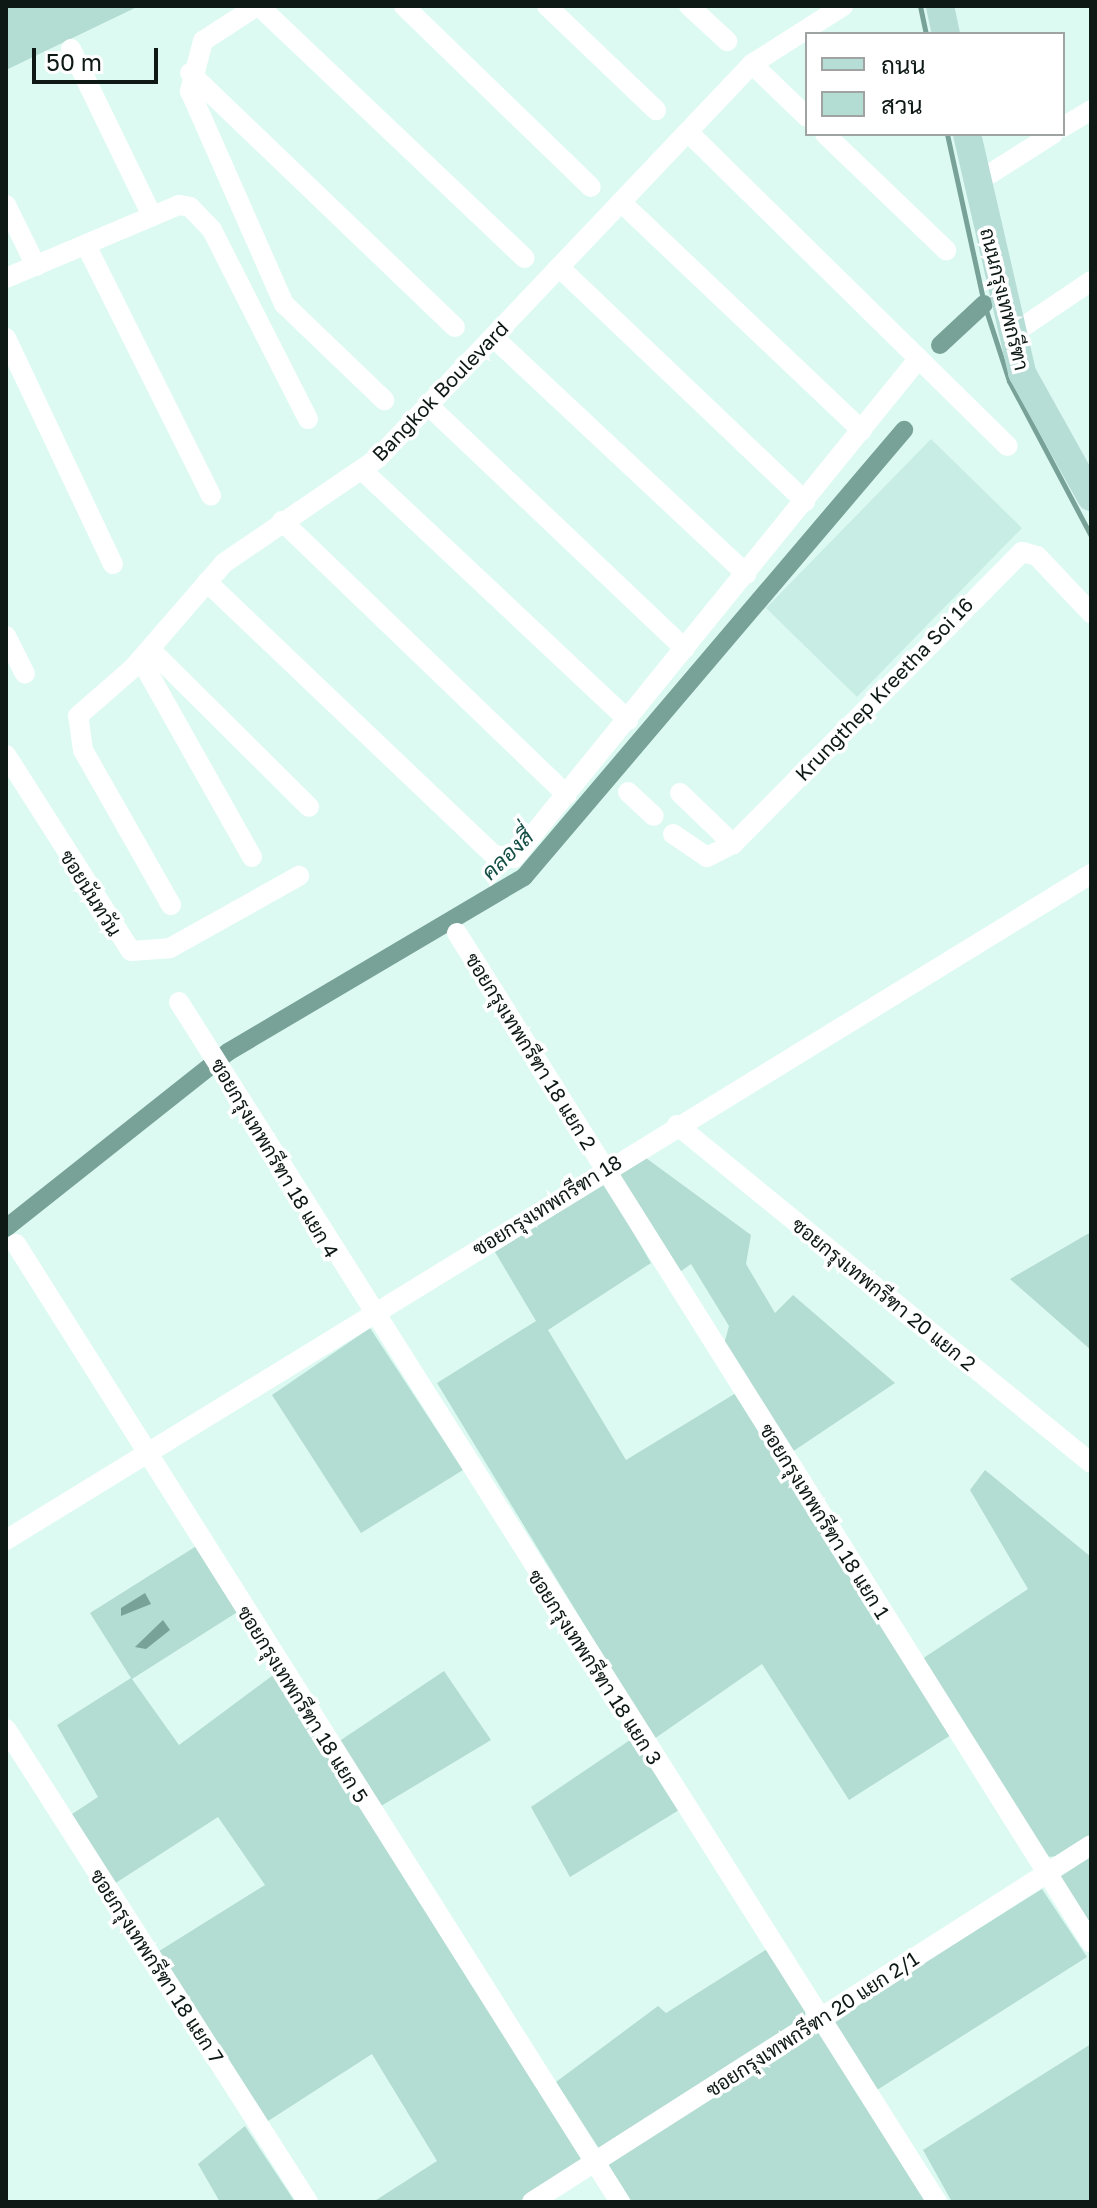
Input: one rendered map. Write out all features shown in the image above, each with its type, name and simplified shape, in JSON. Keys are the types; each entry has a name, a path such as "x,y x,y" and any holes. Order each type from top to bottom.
{"main road":[{"path":"940,6 946,32"},
{"name":"ถนนกรุงเทพกรีฑา","path":"967,136 1011,335 1038,408 1082,461 1091,497"}],"street":[{"path":"384,400 284,304 202,123 190,73 215,29 258,6 525,258"},
{"path":"404,6 591,187"},
{"path":"547,6 656,110"},
{"path":"689,6 727,41"},
{"name":"Bangkok Boulevard","path":"171,905 77,731 88,703 146,654 207,582 282,521 363,471 752,64 843,6"},
{"path":"71,49 152,216"},
{"path":"752,64 805,115"},
{"path":"190,73 455,327"},
{"path":"1065,126 1091,110"},
{"path":"688,132 1008,446"},
{"path":"827,136 946,250"},
{"path":"977,182 1050,136"},
{"path":"621,202 862,431"},
{"path":"6,205 36,266"},
{"path":"6,278 179,205 204,217 308,419"},
{"path":"86,245 211,496"},
{"path":"559,267 805,501"},
{"path":"1011,335 1091,281"},
{"path":"493,337 746,574"},
{"path":"6,338 113,564"},
{"path":"207,582 494,855 521,852 919,358"},
{"path":"428,405 685,649"},
{"path":"363,471 628,720"},
{"path":"282,521 567,795"},
{"name":"Krungthep Kreetha Soi 16","path":"733,844 1015,555 1031,551 1091,613"},
{"path":"6,636 25,674"},
{"path":"146,654 309,807"},
{"path":"146,654 252,857"},
{"name":"ซอยนันทวัน","path":"6,755 131,951 170,948 299,876"},
{"path":"628,792 654,816"},
{"path":"673,834 707,857 733,844 680,793"},
{"name":"ซอยกรุงเทพกรีฑา 18","path":"6,1540 677,1125 1091,874"},
{"name":"ซอยกรุงเทพกรีฑา 18 แยก 2","path":"457,933 604,1170"},
{"name":"ซอยกรุงเทพกรีฑา 18 แยก 4","path":"179,1002 370,1315"},
{"name":"ซอยกรุงเทพกรีฑา 20 แยก 2","path":"677,1125 1091,1463"},
{"name":"ซอยกรุงเทพกรีฑา 18 แยก 1","path":"604,1170 1091,1943"},
{"name":"ซอยกรุงเทพกรีฑา 18 แยก 5","path":"16,1244 144,1454 620,2202"},
{"name":"ซอยกรุงเทพกรีฑา 18 แยก 3","path":"370,1315 937,2202"},
{"name":"ซอยกรุงเทพกรีฑา 18 แยก 7","path":"6,1729 308,2202"},
{"name":"ซอยกรุงเทพกรีฑา 20 แยก 2/1","path":"532,2202 1091,1845"}],"shaded area":[{"path":"931,439 1022,528 857,697 766,608"},
{"path":"145,1593 151,1604 121,1616 121,1608"},
{"path":"163,1620 170,1630 146,1649 135,1647"}],"green space":[{"path":"6,6 139,6 6,70"},
{"path":"646,1158 751,1235 746,1264 775,1313 793,1295 895,1383 789,1454 723,1348 729,1326 691,1264 677,1274 614,1175"},
{"path":"604,1182 651,1263 548,1330 626,1460 736,1393 951,1735 849,1800 762,1664 654,1739 437,1383 536,1321 495,1252"},
{"path":"1091,1232 1091,1350 1010,1279"},
{"path":"370,1328 463,1470 361,1533 272,1395"},
{"path":"985,1470 1091,1557 1091,1837 1061,1856 1046,1857 922,1659 1028,1589 970,1490"},
{"path":"198,1545 239,1611 132,1679 179,1745 276,1673 587,2158 519,2202 373,2202 437,2161 372,2054 265,2123 156,1953 265,1885 218,1817 111,1886 69,1816 98,1797 57,1725 131,1678 90,1613"},
{"path":"444,1671 491,1740 381,1806 338,1742"},
{"path":"633,1738 679,1810 570,1877 531,1807"},
{"path":"1091,1854 1091,1924 1059,1875"},
{"path":"1042,1889 1087,1957 877,2090 832,2021"},
{"path":"767,1949 806,2007 804,2022 600,2150 556,2082 658,2006 666,2013"},
{"path":"819,2027 932,2202 632,2202 606,2161"},
{"path":"1091,2044 1091,2202 952,2202 923,2150"},
{"path":"245,2126 295,2202 220,2202 198,2164"}],"waterway":[{"path":"920,6 926,32"},
{"path":"947,136 984,304 1009,381 1091,536"},
{"name":"คลองสี่","path":"940,345 984,304"},
{"name":"คลองสี่","path":"6,1228 228,1052 524,877 904,430"}]}
